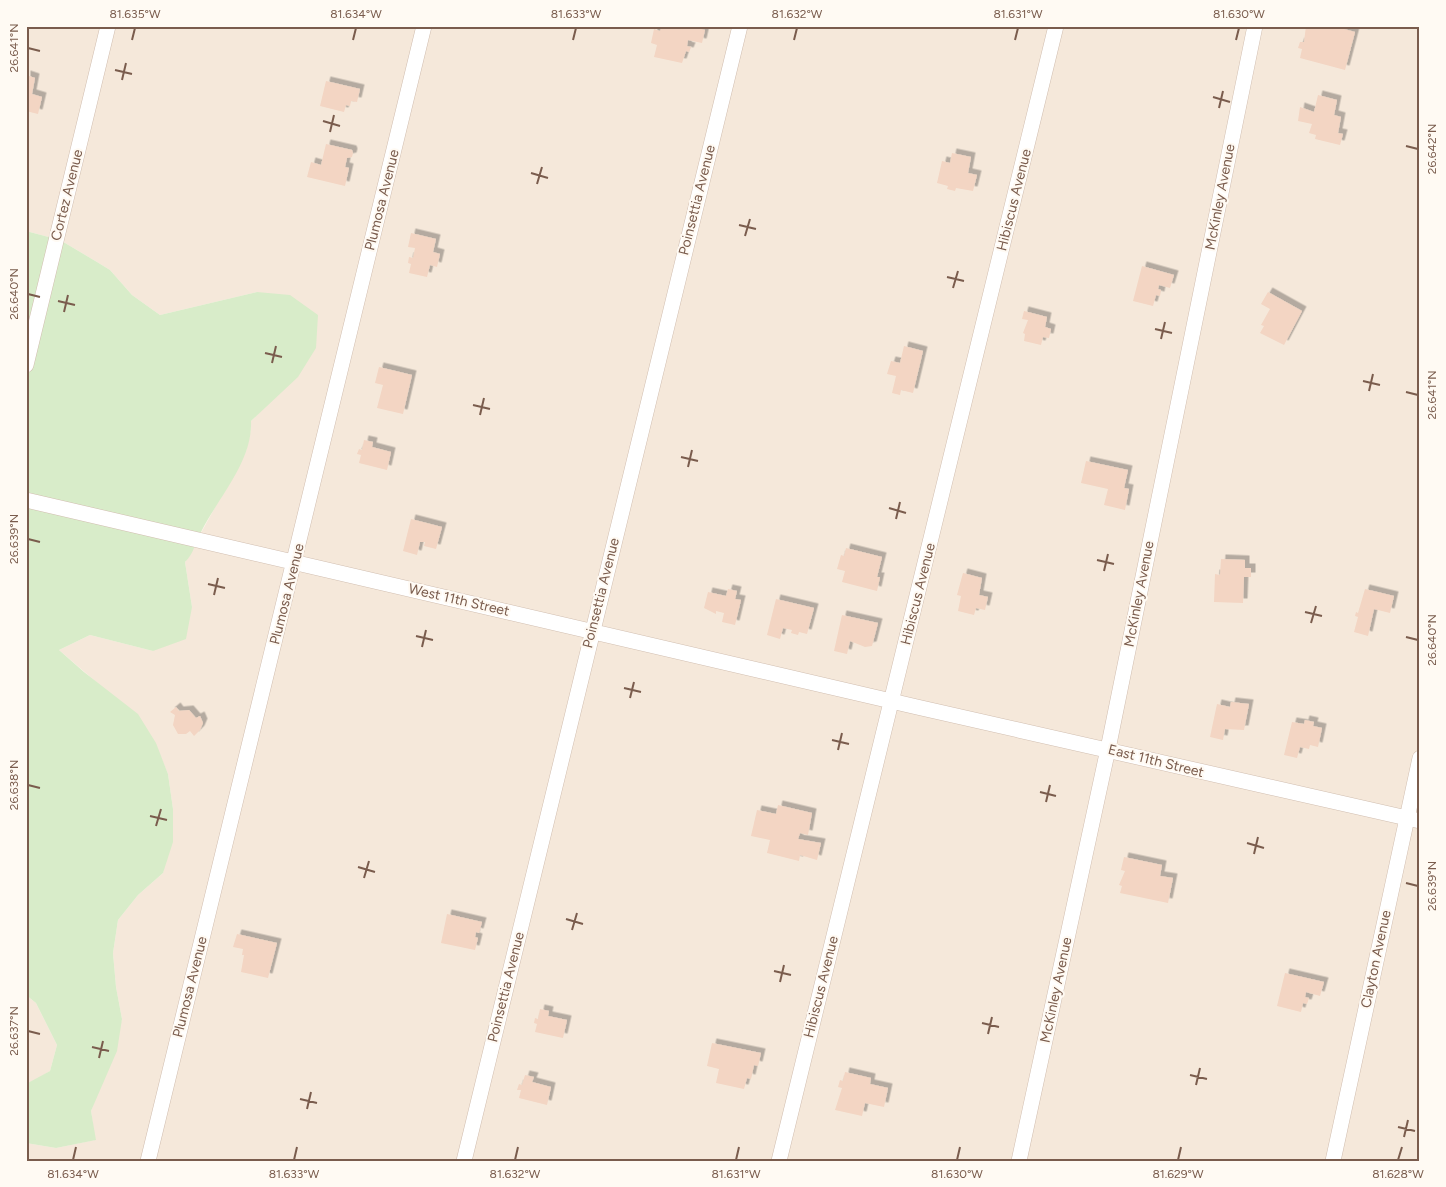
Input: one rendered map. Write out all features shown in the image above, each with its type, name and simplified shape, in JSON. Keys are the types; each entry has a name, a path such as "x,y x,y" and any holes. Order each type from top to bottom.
{"street":[{"name":"Cortez Avenue","path":"26,364 108,26"},
{"name":"Plumosa Avenue","path":"148,1161 424,26"},
{"name":"Poinsettia Avenue","path":"464,1161 740,26"},
{"name":"Hibiscus Avenue","path":"779,1161 1056,26"},
{"name":"McKinley Avenue","path":"1019,1161 1108,749 1255,26"},
{"name":"West 11th Street","path":"26,500 893,700"},
{"name":"East 11th Street","path":"893,700 1413,819"},
{"name":"Clayton Avenue","path":"1332,1161 1413,819 1420,758"}],"shaded area":[{"path":"26,26 1420,26 1420,1161 26,1161 26,1143 56,1148 95,1140 91,1111 122,1019 116,987 113,953 118,920 138,895 163,873 173,809 168,774 155,743 109,693 59,650 90,635 153,651 192,607 185,562 246,451 251,421 273,399 257,292 160,315 132,295 110,270 60,240 26,231"},
{"path":"26,995 36,1003 57,1045 50,1071 28,1085"}],"green space":[{"path":"26,231 60,240 110,270 132,295 160,315 257,292 290,295 318,315 316,348 298,377 251,421 250,436 241,465 208,519 185,562 192,607 186,639 153,651 90,635 59,650 138,714 156,743 168,774 173,809 173,842 163,873 138,895 118,920 113,953 116,987 122,1019 117,1051 91,1111 96,1140 56,1148 26,1143 26,1084 50,1071 57,1045 36,1003 26,995"}],"building":[{"path":"662,26 690,26 705,30 702,43 688,40 687,46 691,47 689,52 686,51 682,63 654,57 657,45 651,43 654,29 660,31"},
{"path":"1306,26 1333,26 1355,32 1345,70 1300,58 1302,49 1298,48 1300,42 1304,42"},
{"path":"26,75 35,78 32,94 42,97 38,114 26,111"},
{"path":"326,81 360,89 357,102 351,101 350,106 346,105 344,112 320,106"},
{"path":"1318,95 1337,100 1334,115 1341,117 1338,133 1343,134 1340,145 1315,139 1316,135 1309,133 1312,124 1298,121 1300,107 1314,112"},
{"path":"326,144 352,150 352,157 347,158 345,167 349,168 345,186 307,177 311,162 321,165"},
{"path":"952,153 971,157 968,173 977,175 973,191 956,188 955,191 947,189 948,186 937,183 942,161 950,163"},
{"path":"411,233 436,239 433,252 440,254 437,267 430,265 427,277 409,273 411,264 408,263 409,257 413,258 415,248 408,247"},
{"path":"1142,266 1174,275 1170,288 1159,285 1158,289 1161,290 1160,296 1156,295 1153,306 1133,301"},
{"path":"1268,292 1302,311 1284,345 1260,333 1264,326 1261,325 1270,309 1261,304"},
{"path":"1024,311 1047,317 1045,327 1051,329 1049,338 1043,337 1041,345 1024,341 1025,334 1023,333 1028,320 1022,319"},
{"path":"904,346 923,351 913,393 901,390 900,395 892,393 896,376 887,374 891,361 900,363"},
{"path":"379,367 412,375 403,414 377,408 383,385 375,383"},
{"path":"364,440 373,442 372,447 391,452 387,470 359,463 361,455 357,454 359,449 362,450"},
{"path":"1086,461 1128,470 1124,488 1129,489 1125,510 1104,505 1108,489 1081,483"},
{"path":"411,519 442,527 436,549 424,546 425,542 420,542 417,555 403,551"},
{"path":"846,548 882,557 877,577 880,577 877,591 842,582 845,571 837,569 841,555 844,556"},
{"path":"1221,559 1245,560 1245,568 1251,568 1251,577 1244,577 1243,603 1214,602 1215,574 1220,575"},
{"path":"963,573 982,578 979,595 988,597 985,610 976,608 974,615 958,611 961,596 957,595"},
{"path":"728,589 737,591 735,599 741,600 735,625 722,622 724,613 716,611 716,614 704,608 708,592 726,596"},
{"path":"1365,589 1394,596 1390,613 1374,609 1368,636 1354,632 1358,617 1355,616 1356,612 1358,613"},
{"path":"776,599 814,608 807,634 799,632 798,635 791,633 792,630 783,628 780,639 767,635"},
{"path":"842,615 878,623 872,646 865,647 850,641 847,654 834,651"},
{"path":"1231,702 1249,704 1244,730 1225,729 1223,740 1210,737 1217,704 1230,707"},
{"path":"176,707 179,711 189,710 196,718 200,716 203,723 200,730 194,736 190,731 186,734 178,734 173,725 175,715 170,712"},
{"path":"1305,720 1314,722 1313,726 1322,728 1318,747 1310,745 1309,749 1300,747 1297,758 1284,755 1292,722 1304,724"},
{"path":"778,805 812,813 808,835 800,833 798,839 821,843 817,860 800,855 799,861 767,853 770,840 751,836 757,810 776,814"},
{"path":"1124,857 1162,865 1160,876 1173,878 1168,903 1120,893 1122,886 1119,885 1125,871 1121,870"},
{"path":"447,914 482,922 479,933 476,932 475,937 478,938 475,950 441,943"},
{"path":"237,934 277,943 268,978 241,972 244,955 242,955 243,949 233,947"},
{"path":"1285,973 1324,982 1320,996 1306,992 1305,997 1309,998 1307,1004 1303,1003 1301,1012 1277,1006"},
{"path":"540,1009 549,1011 548,1016 567,1020 563,1038 535,1032 537,1024 534,1023 535,1018 538,1019"},
{"path":"712,1043 761,1053 758,1066 754,1065 751,1079 747,1078 744,1089 716,1083 719,1069 707,1066"},
{"path":"845,1072 871,1078 870,1084 888,1088 884,1107 865,1103 862,1116 835,1110 842,1088 838,1087 840,1080 843,1081"},
{"path":"525,1075 534,1077 532,1082 551,1087 547,1105 519,1098 521,1090 517,1090 519,1084 522,1085"}]}
